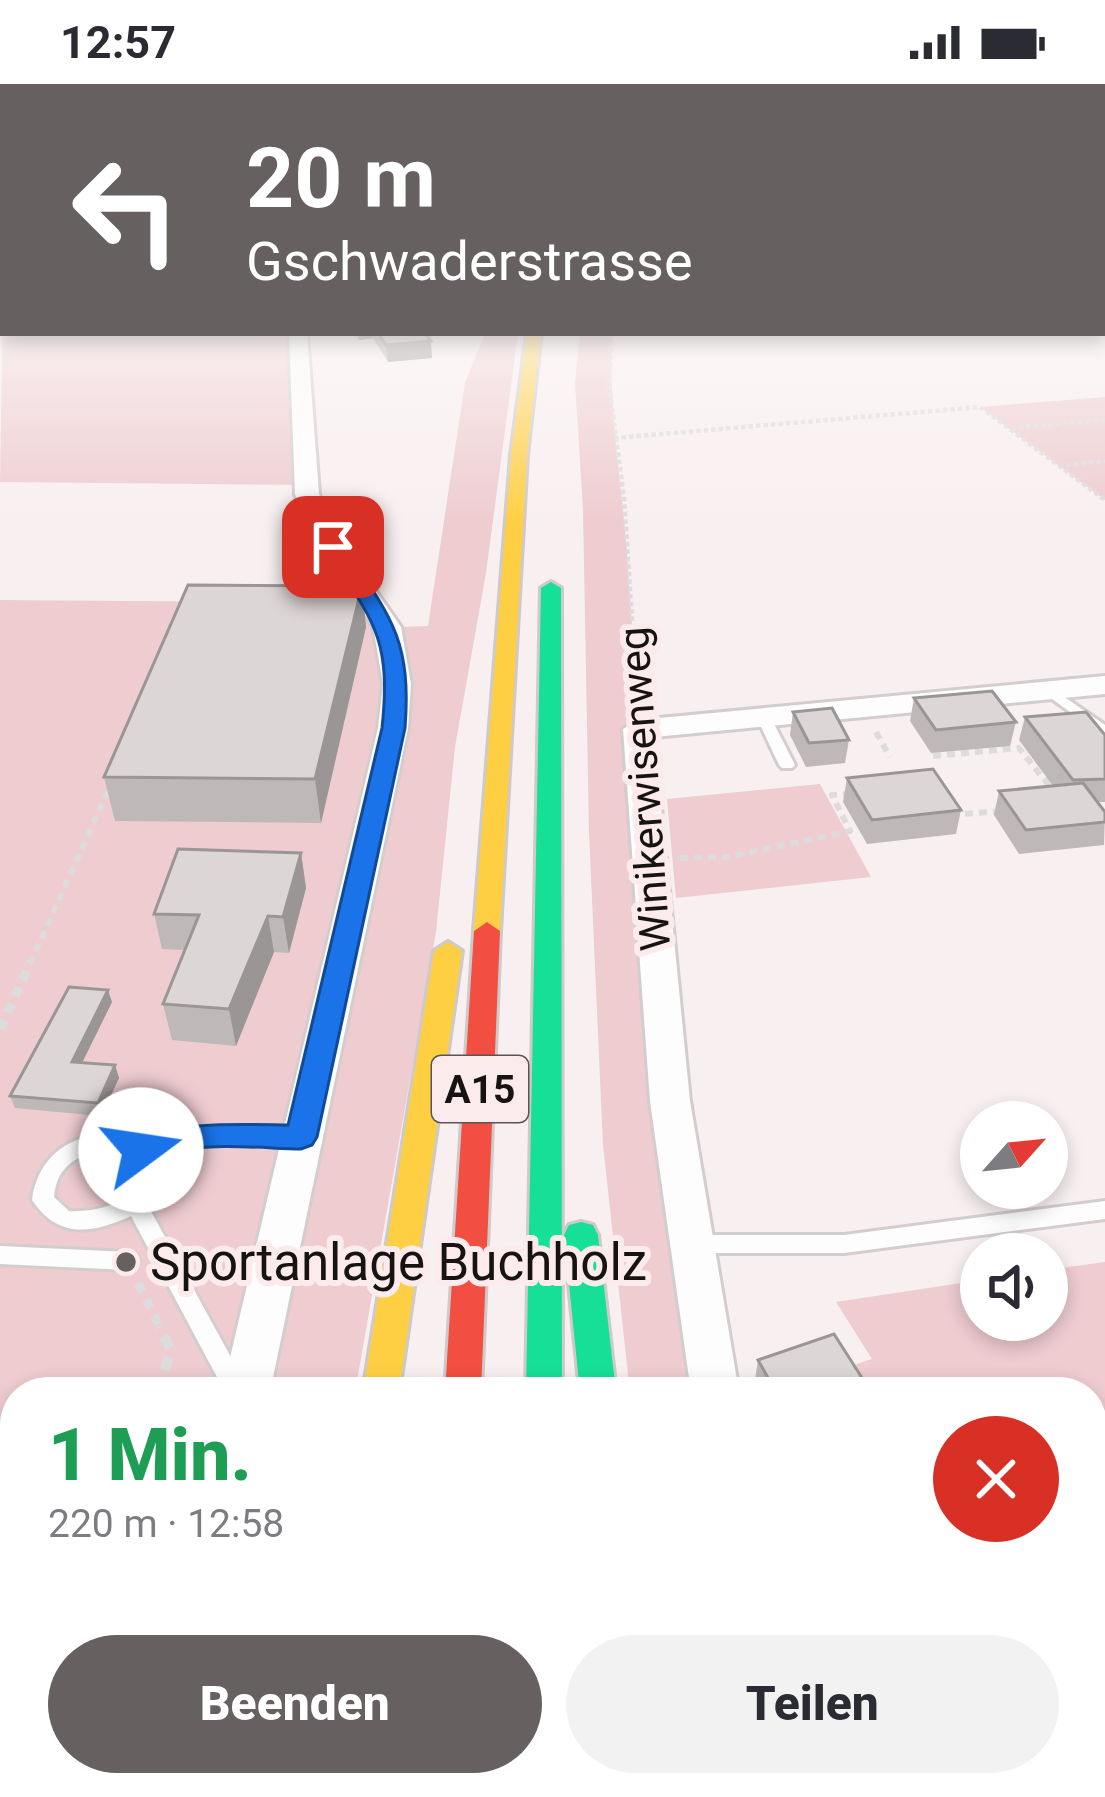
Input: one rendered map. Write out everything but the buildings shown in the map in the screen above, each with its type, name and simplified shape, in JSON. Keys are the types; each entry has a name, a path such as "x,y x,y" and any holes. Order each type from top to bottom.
{"highway":[{"name":"A15","path":"465,1377 494,785 530,363"},
{"name":"A15","path":"544,1377 552,557"},
{"path":"466,814 494,785"},
{"path":"384,1377 452,922"},
{"path":"550,928 569,1000 574,1094"},
{"path":"580,1213 596,1377"}],"street":[{"path":"245,1377 393,728 398,684 388,627 320,528 307,494 303,363"},
{"path":"638,729 1105,685"},
{"name":"Winikerwisenweg","path":"638,729 670,1101 713,1377"}],"lane":[{"path":"1051,691 1101,728"},
{"path":"764,718 787,765"},
{"path":"141,1150 151,1175 135,1203 120,1214 82,1223 64,1220 44,1200 48,1172 75,1149 93,1142 112,1141 141,1150 166,1140 206,1135 301,1137"},
{"path":"135,1203 234,1377"},
{"path":"695,1244 844,1244 1105,1210"},
{"path":"67,1258 82,1223"},
{"path":"0,1255 128,1262"}],"path":[{"name":"Winikerwisenweg","path":"610,363 638,729"},
{"path":"614,438 980,407 1105,500"},
{"path":"1009,428 1105,421"},
{"path":"1059,466 1105,461"},
{"path":"933,756 1019,748 1063,804"},
{"path":"0,1029 116,773"},
{"path":"648,858 728,857 850,831 832,795 852,794"},
{"path":"1056,795 1069,794"},
{"path":"942,802 951,816 1018,809"},
{"path":"128,1262 171,1350 163,1377"}],"shaded area":[{"path":"2,363 300,363 307,485 0,482"},
{"path":"473,363 514,363 486,573 455,747 436,932 358,1377 271,1377 406,728 413,679 402,627 428,626 465,383"},
{"path":"577,363 611,363 645,775 713,1377 628,1377 603,1145"},
{"path":"1105,397 1105,500 980,407"},
{"name":"Sportanlage Buchholz","path":"0,600 375,603 384,688 226,1377 0,1377"},
{"path":"820,784 871,877 676,898 667,799"},
{"path":"1105,1262 1105,1377 837,1377 836,1371 872,1359 836,1302 960,1283 960,1341 1068,1341 1068,1267"}],"traffic: fast":[{"path":"544,1377 551,588"},
{"path":"581,1235 596,1377"}],"traffic: slow":[{"path":"487,931 519,455 530,363"},
{"path":"383,1377 448,951"}],"traffic: jam":[{"path":"464,1377 487,931"}],"place":[{"name":"Sportanlage Buchholz","path":"126,1262"}],"route":[{"path":"141,1150 166,1140 206,1135 301,1137 393,728 398,684 388,627 333,547"}]}
